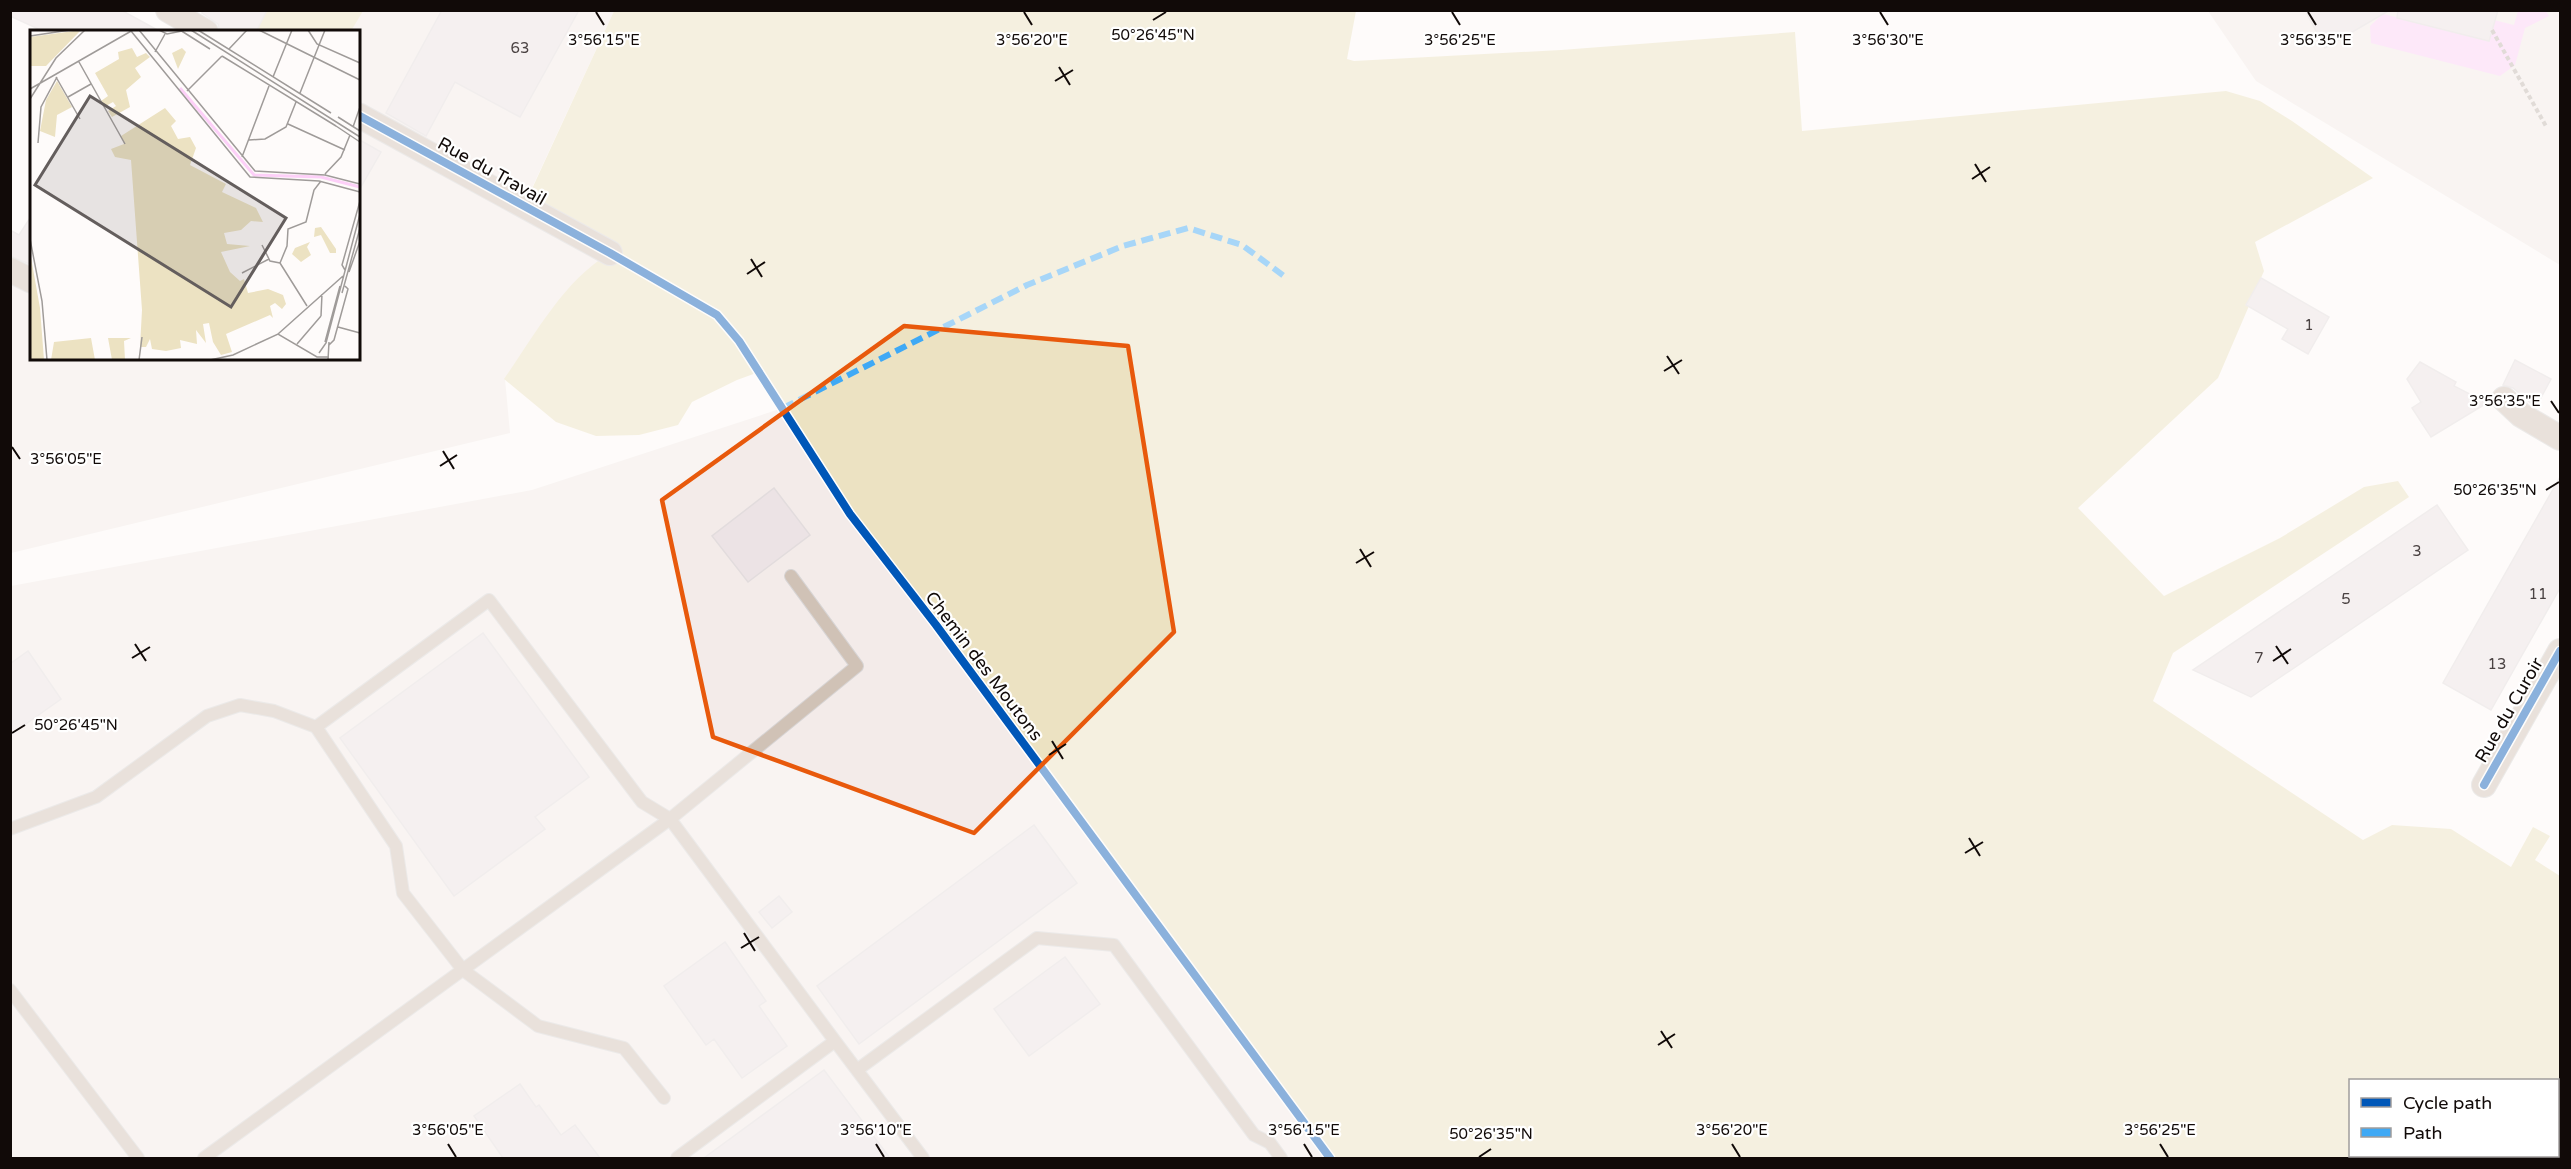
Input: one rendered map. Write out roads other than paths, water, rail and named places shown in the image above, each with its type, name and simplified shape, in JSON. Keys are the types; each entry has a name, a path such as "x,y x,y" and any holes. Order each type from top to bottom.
{"street":[{"path":"168,10 203,30"},
{"name":"Rue du Travail","path":"360,116 610,253"},
{"path":"10,270 30,280"},
{"path":"2504,399 2521,415 2560,438"},
{"name":"Rue du Curoir","path":"2484,784 2560,651"}],"lane":[{"path":"204,1158 670,819 857,666 791,576"},
{"path":"316,727 489,600 642,802 670,819 923,1158"},
{"path":"10,829 96,796 207,716 240,705 274,711 316,727 396,846 403,894 463,970 538,1026 624,1048 664,1098"},
{"path":"857,1070 1037,938 1114,945 1254,1135 1270,1143 1281,1158"},
{"path":"10,990 138,1158"},
{"path":"677,1158 835,1041"}]}
